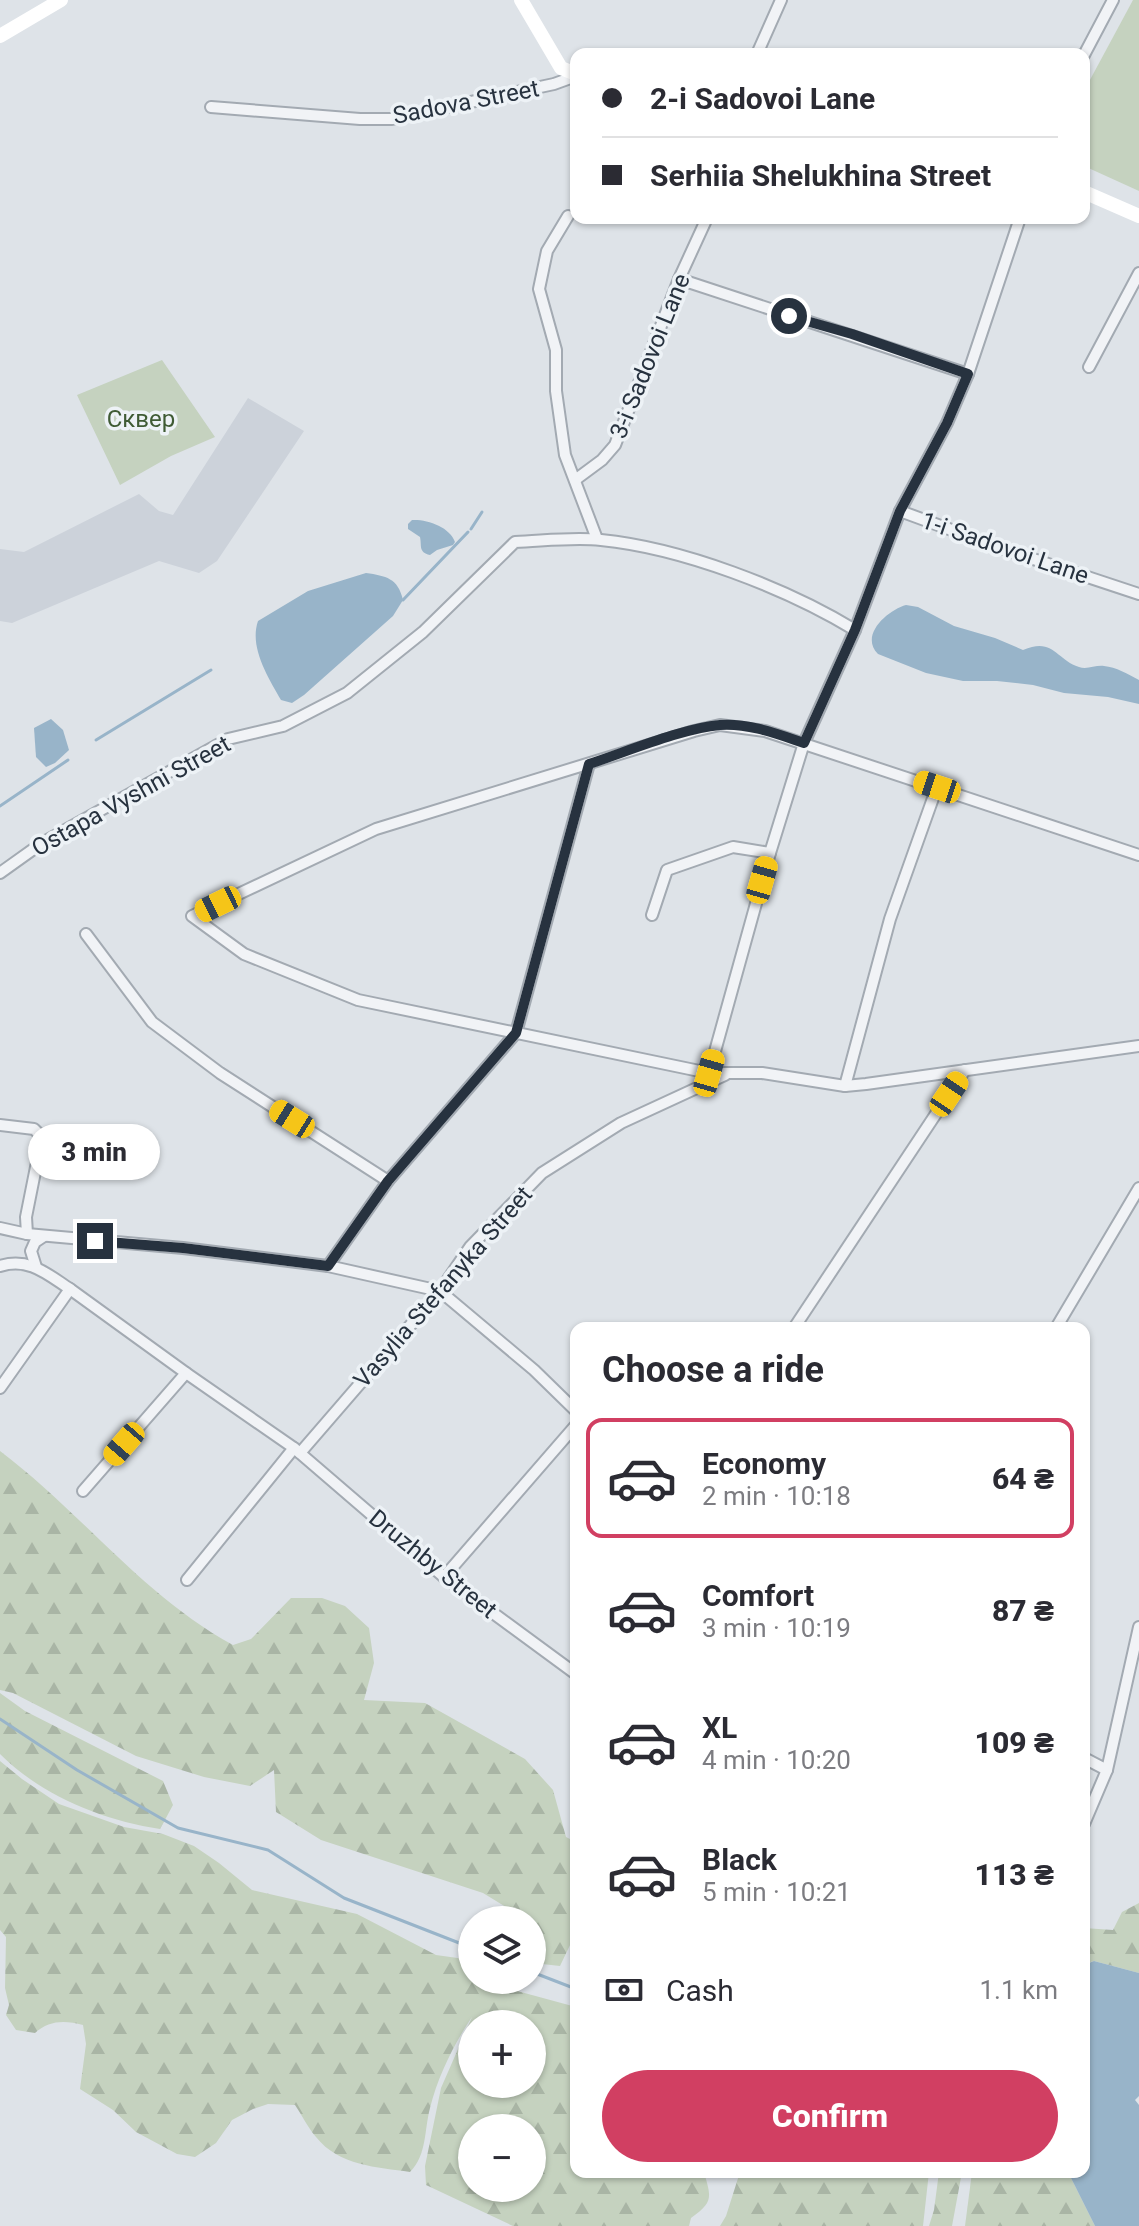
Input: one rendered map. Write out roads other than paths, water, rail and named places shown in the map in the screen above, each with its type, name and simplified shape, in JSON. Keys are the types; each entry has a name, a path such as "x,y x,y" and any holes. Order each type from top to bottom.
{"main road":[{"path":"0,36 61,0"},
{"path":"521,0 561,68 570,72"},
{"path":"1090,195 1139,216"}],"street":[{"path":"760,48 781,0"},
{"path":"1088,48 1113,0"},
{"name":"Sadova Street","path":"211,107 392,119 554,84 570,76"},
{"path":"568,216 547,251 539,289 556,350 559,418 565,455 597,539"},
{"name":"3-i Sadovoi Lane","path":"575,480 602,460 615,445 679,279 704,224"},
{"name":"1-i Sadovoi Lane","path":"1018,224 968,374 947,423 900,511 1139,594"},
{"path":"1089,367 1139,273"},
{"path":"679,279 968,374"},
{"path":"709,1073 804,743 855,630 900,511"},
{"name":"Ostapa Vyshni Street","path":"0,873 42,843 228,739 283,726 347,693 423,632 515,542 597,539 671,554 780,592 855,630"},
{"path":"1139,855 804,743 765,731 720,725 376,829 192,916 244,954 358,1000 709,1073 762,1073 845,1086 1139,1046"},
{"path":"328,1266 388,1181 516,1033 589,764"},
{"path":"845,1086 890,919 937,787"},
{"path":"652,915 667,870 733,847 770,853"},
{"path":"86,934 152,1022 220,1073 388,1181"},
{"path":"798,1322 965,1070"},
{"name":"Vasylia Stefanyka Street","path":"297,1451 440,1291 470,1247 542,1173 621,1123 730,1073"},
{"path":"0,1125 34,1129 42,1137 26,1217 27,1234"},
{"path":"1060,1322 1139,1188"},
{"path":"0,1228 44,1236 183,1248 328,1266 440,1291 534,1370 570,1405"},
{"path":"36,1267 31,1251 35,1242 44,1236"},
{"path":"0,1266 16,1262 36,1267"},
{"name":"Druzhby Street","path":"36,1267 297,1451 444,1577 570,1670"},
{"path":"0,1388 70,1289"},
{"path":"83,1491 186,1373"},
{"path":"444,1577 570,1432"},
{"path":"187,1580 297,1451"},
{"path":"1090,1810 1107,1770 1139,1627"},
{"path":"1090,1761 1107,1770"}],"water":[{"path":"412,520 437,525 448,532 455,542 430,555 426,554 421,548 420,537 408,529"},
{"path":"366,573 385,577 398,587 403,600 393,616 304,695 292,703 281,700 258,651 258,621 308,591"},
{"path":"906,605 918,607 954,626 1023,650 1042,646 1079,667 1104,666 1122,671 1139,680 1139,704 1108,697 1064,693 1033,685 963,681 926,673 878,654 872,639 878,624 891,612"},
{"path":"51,719 63,730 69,750 46,767 36,757 34,728"},
{"path":"1090,1963 1139,1973 1139,2096 1135,2100 1139,2105 1139,2226 1095,2226 1071,2178 1090,2178"}],"waterway":[{"path":"471,529 482,512"},
{"path":"403,600 468,532"},
{"path":"96,740 211,670"},
{"path":"0,806 68,760"},
{"path":"0,1719 77,1770 178,1828 268,1850 344,1898 458,1943"},
{"path":"546,1977 570,1987"}],"park label":[{"name":"Сквер","path":"141,419"}]}
